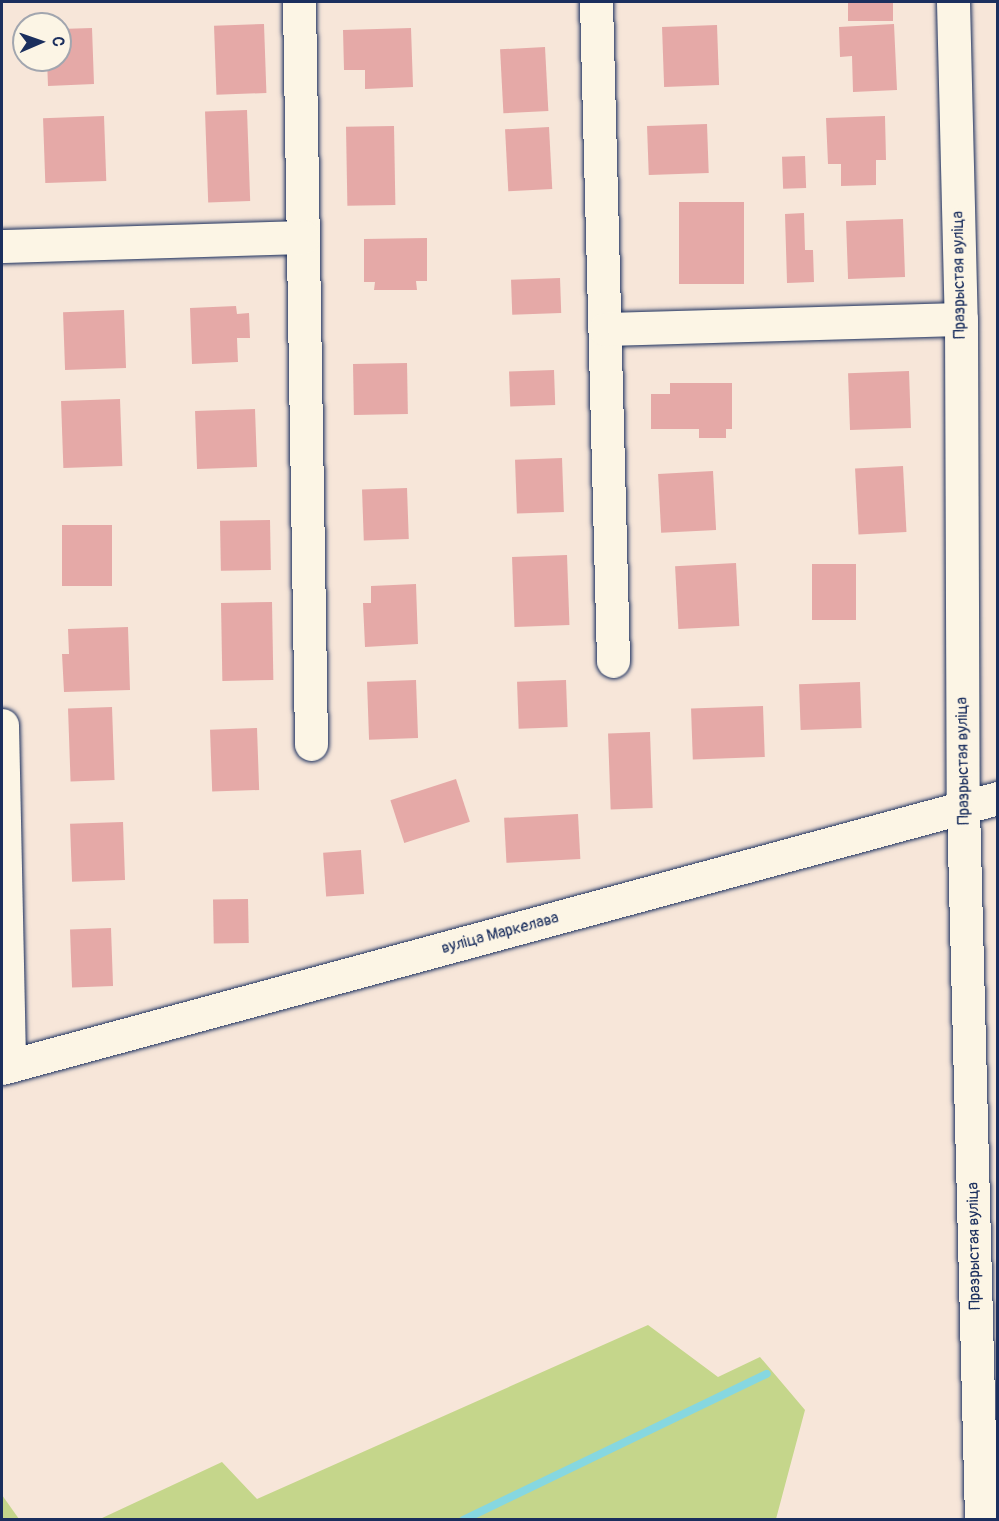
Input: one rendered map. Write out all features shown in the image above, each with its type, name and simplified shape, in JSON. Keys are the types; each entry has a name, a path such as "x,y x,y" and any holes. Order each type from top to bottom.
{"street":[{"path":"299,2 311,744"},
{"path":"596,2 613,661"},
{"name":"Празрыстая вуліца","path":"953,2 961,319 963,807 981,1520"},
{"path":"2,246 303,237"},
{"path":"605,329 961,319"},
{"path":"2,725 5,1067"},
{"name":"вуліца Маркелава","path":"5,1067 998,798"}],"green space":[{"path":"648,1325 718,1377 760,1357 805,1410 776,1519 100,1519 222,1462 257,1499"},
{"path":"2,1495 19,1519 2,1519"}],"building":[{"path":"848,2 893,2 893,21 848,21"},
{"path":"264,24 266,93 216,95 214,26"},
{"path":"894,24 897,90 853,92 852,56 840,57 839,27"},
{"path":"717,25 719,85 664,87 662,27"},
{"path":"92,28 94,84 48,86 47,72 72,72 72,29"},
{"path":"411,28 413,87 365,89 365,70 344,70 343,30"},
{"path":"545,47 548,111 503,113 500,49"},
{"path":"247,110 250,201 208,202 205,111"},
{"path":"104,116 106,181 45,183 43,118"},
{"path":"885,116 886,160 876,160 876,185 841,186 841,164 828,164 826,118"},
{"path":"707,124 709,173 649,175 647,126"},
{"path":"394,126 395,205 347,206 346,127"},
{"path":"549,127 552,189 508,191 505,129"},
{"path":"805,156 806,188 783,189 782,157"},
{"path":"679,202 744,202 744,284 679,284"},
{"path":"804,213 805,250 813,250 814,282 787,283 785,214"},
{"path":"903,219 905,277 848,279 846,221"},
{"path":"427,238 427,281 416,281 417,290 374,290 375,282 364,282 364,239"},
{"path":"560,278 561,313 512,315 511,280"},
{"path":"236,306 237,314 249,313 250,338 237,338 238,362 192,364 190,308"},
{"path":"124,310 126,368 65,370 63,312"},
{"path":"407,363 408,414 354,415 353,364"},
{"path":"554,370 555,405 510,407 509,372"},
{"path":"909,371 911,428 850,430 848,373"},
{"path":"670,383 732,383 732,429 726,429 726,438 699,438 699,429 651,429 651,394 670,394"},
{"path":"120,399 122,466 63,468 61,401"},
{"path":"255,409 257,467 197,469 195,411"},
{"path":"562,458 564,512 517,514 515,460"},
{"path":"903,466 906,532 859,534 855,469"},
{"path":"713,471 716,530 661,533 658,474"},
{"path":"407,488 409,539 364,541 362,490"},
{"path":"270,520 271,570 221,571 220,521"},
{"path":"62,525 112,525 112,586 62,586"},
{"path":"567,555 569,625 514,627 512,557"},
{"path":"736,563 739,626 678,629 675,566"},
{"path":"812,564 856,564 856,620 812,620"},
{"path":"416,584 418,644 365,647 363,603 371,603 371,586"},
{"path":"272,602 273,680 222,681 221,603"},
{"path":"128,627 130,690 64,692 62,654 69,654 68,629"},
{"path":"416,680 418,738 369,740 367,682"},
{"path":"566,680 568,727 519,729 517,682"},
{"path":"860,682 862,728 801,730 799,684"},
{"path":"763,706 765,757 693,759 691,709"},
{"path":"112,707 115,780 71,781 68,709"},
{"path":"257,728 259,790 212,792 210,730"},
{"path":"650,732 653,808 611,809 608,733"},
{"path":"456,779 470,822 404,843 390,800"},
{"path":"578,814 580,859 506,863 504,818"},
{"path":"123,822 125,880 72,882 70,824"},
{"path":"361,850 364,894 326,897 323,853"},
{"path":"248,899 249,943 214,944 213,900"},
{"path":"111,928 113,986 72,987 70,929"}],"waterway":[{"path":"463,1520 767,1374"}]}
